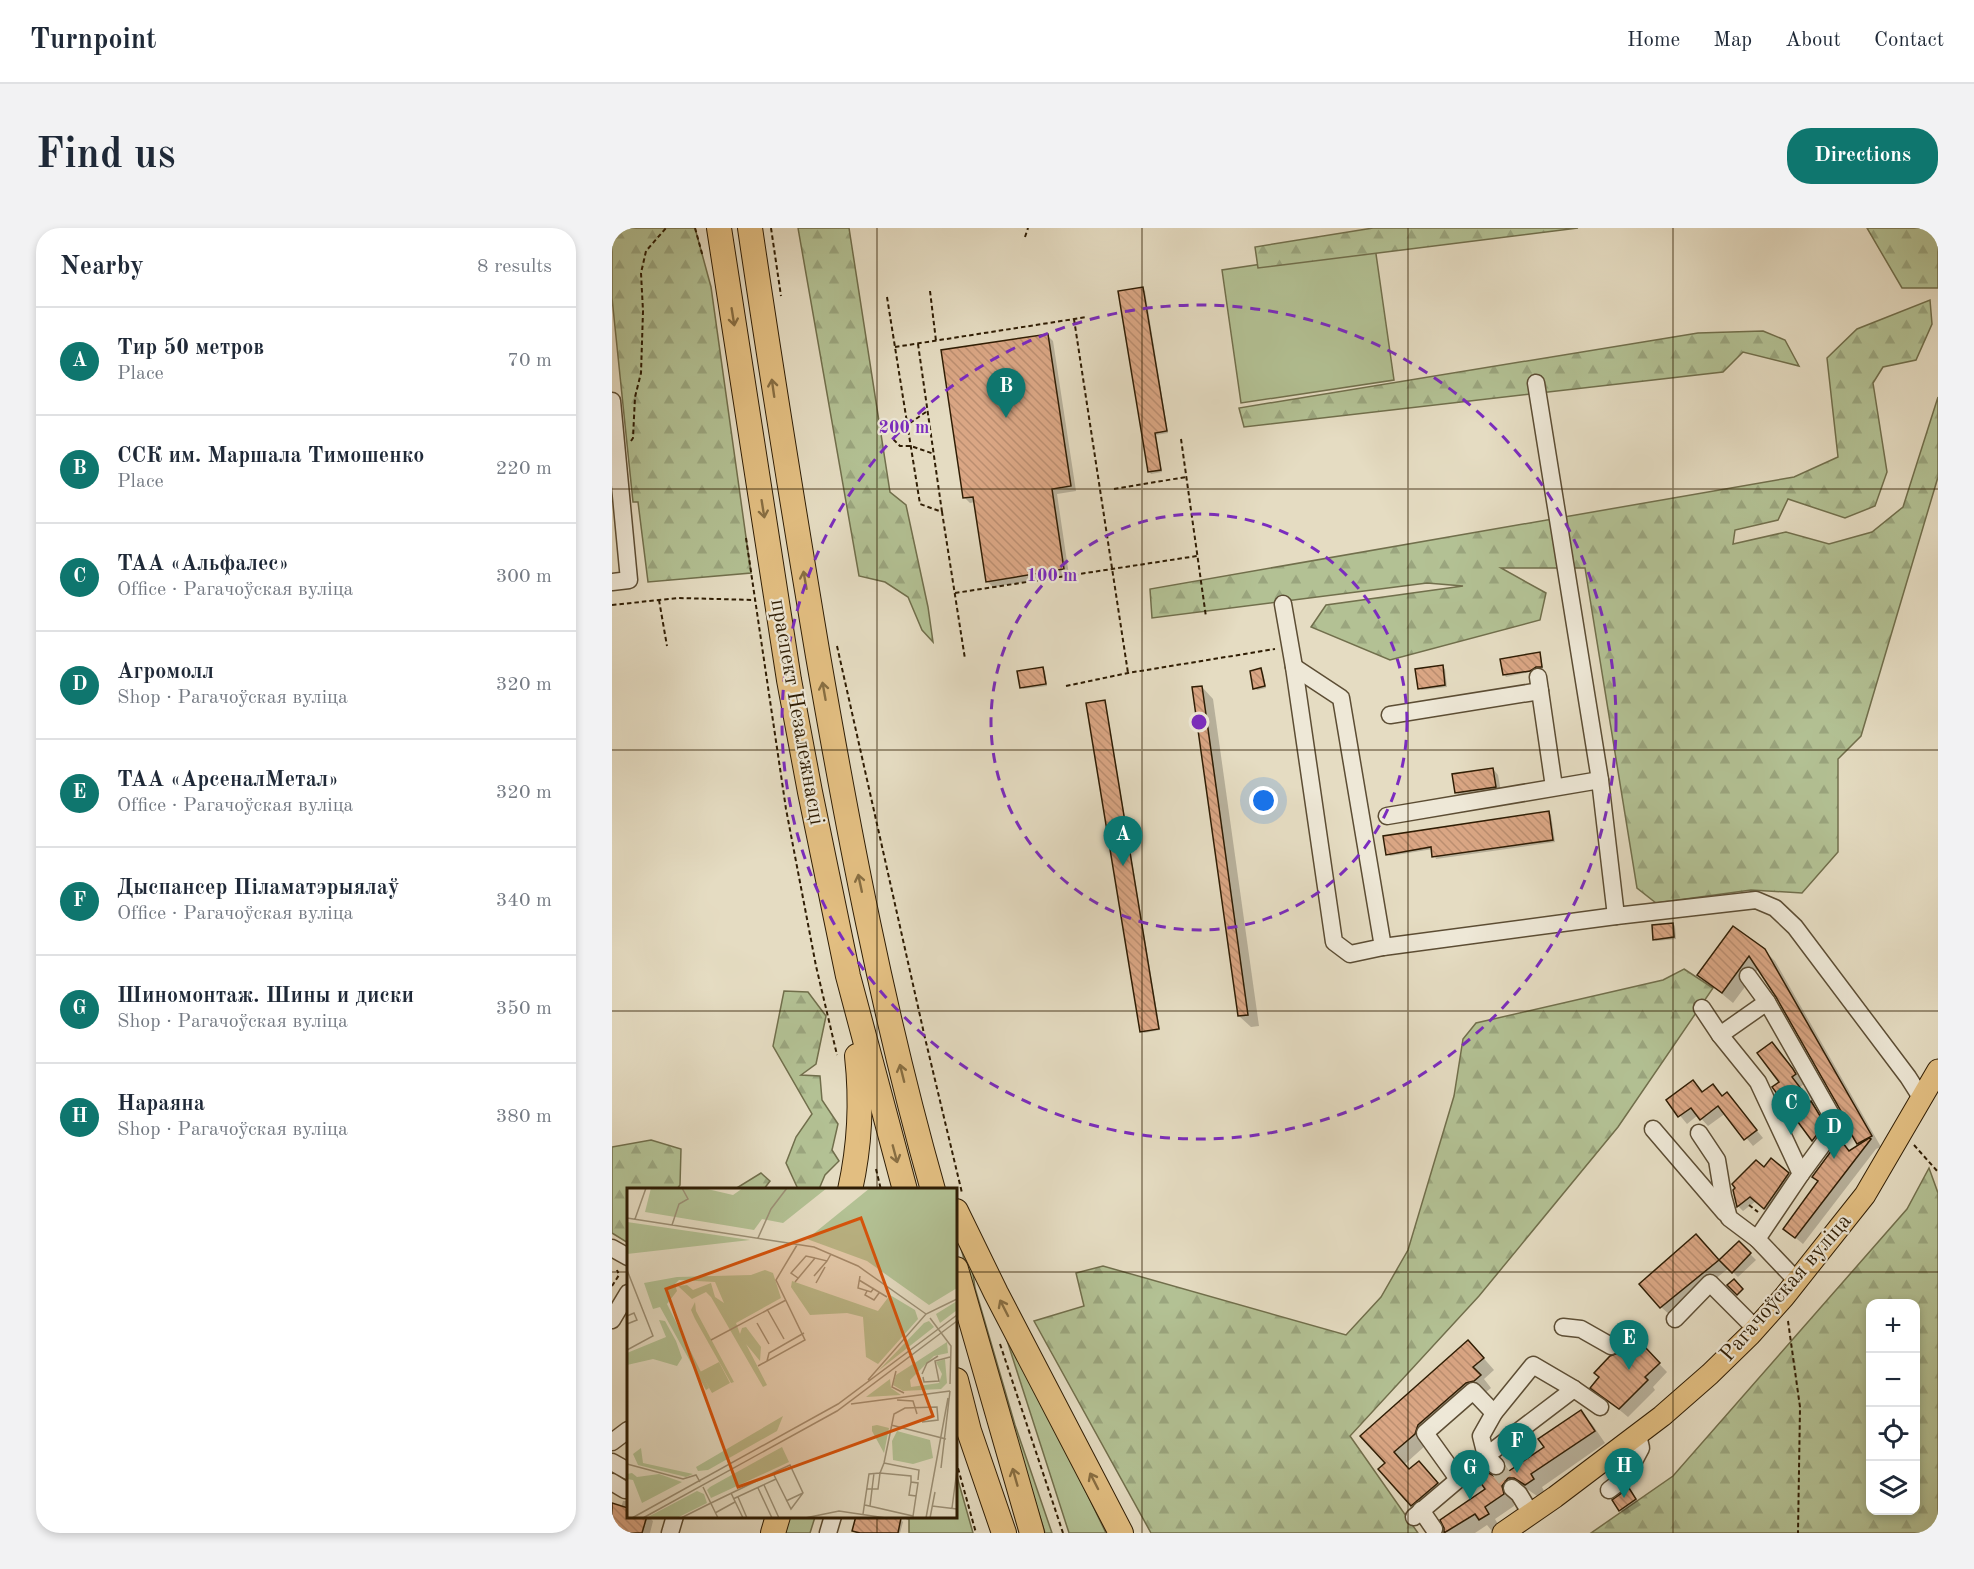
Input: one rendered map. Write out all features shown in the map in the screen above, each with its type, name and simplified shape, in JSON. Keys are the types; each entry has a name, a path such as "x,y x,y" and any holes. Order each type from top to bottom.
{"highway":[{"name":"праспект Незалежнасці","path":"719,228 789,680 848,976 904,1188"},
{"name":"праспект Незалежнасці","path":"750,228 778,419 844,806 884,998 932,1188"},
{"path":"848,976 861,1086 859,1142 850,1188"},
{"path":"916,1130 949,1188"},
{"path":"957,1203 1121,1533"},
{"path":"957,1272 1032,1533"},
{"path":"957,1387 962,1421 1004,1533"},
{"path":"756,1533 760,1518"},
{"path":"773,1533 777,1518"}],"main road":[{"name":"Рагачоўская вуліца","path":"1503,1533 1662,1416 1756,1329 1865,1195 1938,1070"}],"street":[{"path":"1536,383 1600,780 1616,916"},
{"path":"612,401 615,461 629,580 612,582"},
{"path":"1283,604 1334,942 1350,954 1383,947 1616,916 1756,900 1775,908 1802,937 1908,1077 1922,1099"},
{"path":"1294,667 1341,698 1383,947"},
{"path":"1390,715 1539,684 1554,787"},
{"path":"1387,816 1600,780"},
{"path":"1748,976 1767,1002 1837,1125 1757,1239"},
{"path":"1720,1035 1767,1002"},
{"path":"1702,1008 1720,1035 1758,1082 1801,1174"},
{"path":"1653,1129 1729,1218 1757,1239 1790,1289"},
{"path":"1699,1133 1718,1160 1729,1218"},
{"path":"612,1248 622,1261"},
{"path":"1675,1319 1710,1283 1756,1329"},
{"path":"612,1320 627,1295"},
{"path":"1563,1327 1581,1329 1611,1346"},
{"path":"1491,1461 1481,1436 1494,1413 1533,1365 1600,1407"},
{"path":"1434,1529 1417,1514 1458,1479 1491,1461 1574,1389"},
{"path":"1458,1479 1425,1433 1473,1391 1494,1413"},
{"path":"612,1443 627,1431"},
{"path":"1609,1490 1625,1478 1641,1448 1638,1435"},
{"path":"612,1443 627,1441"},
{"path":"612,1462 627,1470"},
{"path":"1512,1488 1519,1494 1531,1514"},
{"path":"670,1533 674,1518"},
{"path":"828,1533 832,1518"}],"path":[{"path":"615,461 633,438 635,397 641,373 643,311 641,273 646,251 666,228"},
{"path":"771,228 781,298"},
{"path":"1025,237 1028,228"},
{"path":"930,291 936,341"},
{"path":"887,297 920,504 942,512"},
{"path":"895,347 1087,317"},
{"path":"1074,319 1128,673"},
{"path":"918,344 965,659"},
{"path":"927,411 907,425 897,428 894,440 900,446 911,446 934,454"},
{"path":"1181,439 1206,617"},
{"path":"1114,489 1186,477"},
{"path":"955,593 1197,556"},
{"path":"752,573 786,809 814,954 837,1056"},
{"path":"612,605 678,597 755,600"},
{"path":"659,600 667,646"},
{"path":"835,638 960,1188 957,1195"},
{"path":"1066,686 1128,673 1290,647"},
{"path":"1903,1132 1938,1172"},
{"path":"876,1169 881,1188"},
{"path":"612,1286 619,1275 622,1261"},
{"path":"1790,1289 1800,1407 1798,1533"},
{"path":"997,1335 1063,1533"},
{"path":"957,1465 976,1533"}],"green space":[{"path":"612,228 695,228 711,287 751,573 648,582 638,502 633,502 612,298"},
{"path":"798,228 849,228 890,492 906,505 928,607 933,642 922,630 908,597 885,582 859,576"},
{"path":"1373,228 1578,228 1258,268 1255,247"},
{"path":"1867,228 1938,228 1938,288 1902,288"},
{"path":"1375,247 1394,380 1241,403 1222,270"},
{"path":"1930,300 1932,324 1916,360 1883,367 1873,383 1887,472 1875,506 1845,518 1788,499 1778,520 1735,530 1733,544 1786,532 1829,544 1872,532 1903,507 1938,397 1938,477 1861,736 1838,759 1838,852 1802,893 1751,890 1656,903 1637,888 1585,568 1501,568 1546,593 1540,620 1390,660 1311,627 1326,605 1463,586 1427,583 1152,618 1150,589 1794,477 1838,457 1827,358 1857,329"},
{"path":"1763,331 1785,340 1799,366 1743,352 1723,372 1244,427 1239,408 1698,333"},
{"path":"1684,969 1713,988 1618,1127 1479,1296 1350,1436 1418,1533 1151,1533 1034,1321 1084,1306 1076,1273 1103,1266 1346,1335 1381,1297 1408,1250 1454,1096 1463,1039 1476,1023 1663,980"},
{"path":"784,991 808,992 826,1016 816,1064 801,1075 820,1076 822,1100 838,1124 832,1150 839,1161 825,1175 819,1188 798,1188 786,1163 796,1137 812,1114 773,1046"},
{"path":"651,1140 681,1149 680,1185 678,1188 627,1188 627,1242 612,1233 612,1147"},
{"path":"1929,1168 1938,1193 1938,1533 1591,1533 1673,1476 1907,1209"},
{"path":"761,1173 770,1181 765,1188 737,1188"},
{"path":"960,1245 972,1266 975,1288 1015,1425 1052,1533 1045,1533"},
{"path":"995,1303 1106,1533 1069,1533"},
{"path":"957,1477 973,1533 909,1533 909,1519 905,1518 957,1518"},
{"path":"788,1518 815,1518 810,1533 784,1533"}],"building":[{"path":"1143,287 1167,431 1155,433 1161,470 1148,472 1118,291"},
{"path":"1048,334 1071,486 1052,489 1064,569 986,582 973,497 963,498 941,350"},
{"path":"1540,652 1542,667 1503,675 1500,659"},
{"path":"1443,665 1445,685 1418,689 1415,669"},
{"path":"1043,667 1046,684 1020,688 1017,671"},
{"path":"1261,668 1265,686 1253,689 1250,671"},
{"path":"1202,686 1248,1015 1238,1016 1192,687"},
{"path":"1105,700 1159,1029 1140,1032 1086,703"},
{"path":"1493,768 1496,787 1455,793 1452,774"},
{"path":"1549,811 1553,840 1432,857 1431,847 1386,855 1383,836"},
{"path":"1673,923 1674,937 1653,940 1652,925"},
{"path":"1733,926 1765,949 1872,1136 1857,1144 1847,1127 1846,1120 1776,997 1749,956 1722,993 1697,975"},
{"path":"1772,1042 1793,1069 1796,1074 1792,1077 1805,1094 1787,1107 1772,1087 1779,1082 1757,1053"},
{"path":"1693,1080 1702,1092 1713,1084 1722,1096 1727,1092 1757,1130 1744,1140 1718,1106 1700,1120 1691,1108 1678,1117 1666,1100"},
{"path":"1811,1101 1825,1124 1812,1141 1795,1118"},
{"path":"1869,1138 1871,1139 1795,1238 1783,1229 1818,1181 1812,1177 1840,1139 1849,1151"},
{"path":"1771,1158 1789,1173 1764,1209 1750,1197 1737,1207 1733,1190 1735,1188 1732,1184 1756,1160 1764,1167"},
{"path":"1696,1234 1719,1260 1660,1308 1639,1284"},
{"path":"1739,1241 1751,1253 1732,1273 1719,1260"},
{"path":"1734,1279 1743,1289 1737,1295 1727,1285"},
{"path":"1468,1340 1484,1358 1473,1367 1481,1375 1474,1381 1466,1383 1418,1425 1415,1434 1394,1452 1409,1469 1419,1461 1438,1483 1411,1506 1378,1469 1385,1463 1360,1436"},
{"path":"1644,1346 1660,1363 1645,1377 1648,1380 1619,1409 1590,1388 1599,1377 1594,1373 1610,1356 1618,1353 1627,1361"},
{"path":"1581,1410 1595,1431 1531,1474 1534,1479 1525,1485 1514,1478 1508,1478 1502,1486 1504,1494 1485,1507 1489,1514 1479,1520 1475,1514 1444,1533 1440,1520 1485,1489 1478,1479 1487,1472 1494,1476 1499,1476 1505,1471 1506,1473 1544,1447 1538,1439"},
{"path":"1629,1488 1636,1499 1619,1511 1612,1500"},
{"path":"612,1503 627,1508 627,1518 646,1518 642,1533 612,1533"},
{"path":"855,1518 901,1518 898,1533 852,1531"}],"tunnel":[{"path":"1496,1466 1512,1488"}],"place":[{"name":"ССК им. Маршала Тимошенко","path":"1006,418"},
{"name":"Тир 50 метров","path":"1123,866"},
{"name":"ТАА «Альфалес»","path":"1791,1135"},
{"name":"Агромолл","path":"1834,1159"},
{"name":"ТАА «АрсеналМетал»","path":"1629,1370"},
{"name":"Дыспансер Піламатэрыялаў","path":"1517,1473"},
{"name":"Нараяна","path":"1624,1498"},
{"name":"Шиномонтаж. Шины и диски","path":"1470,1500"}]}
